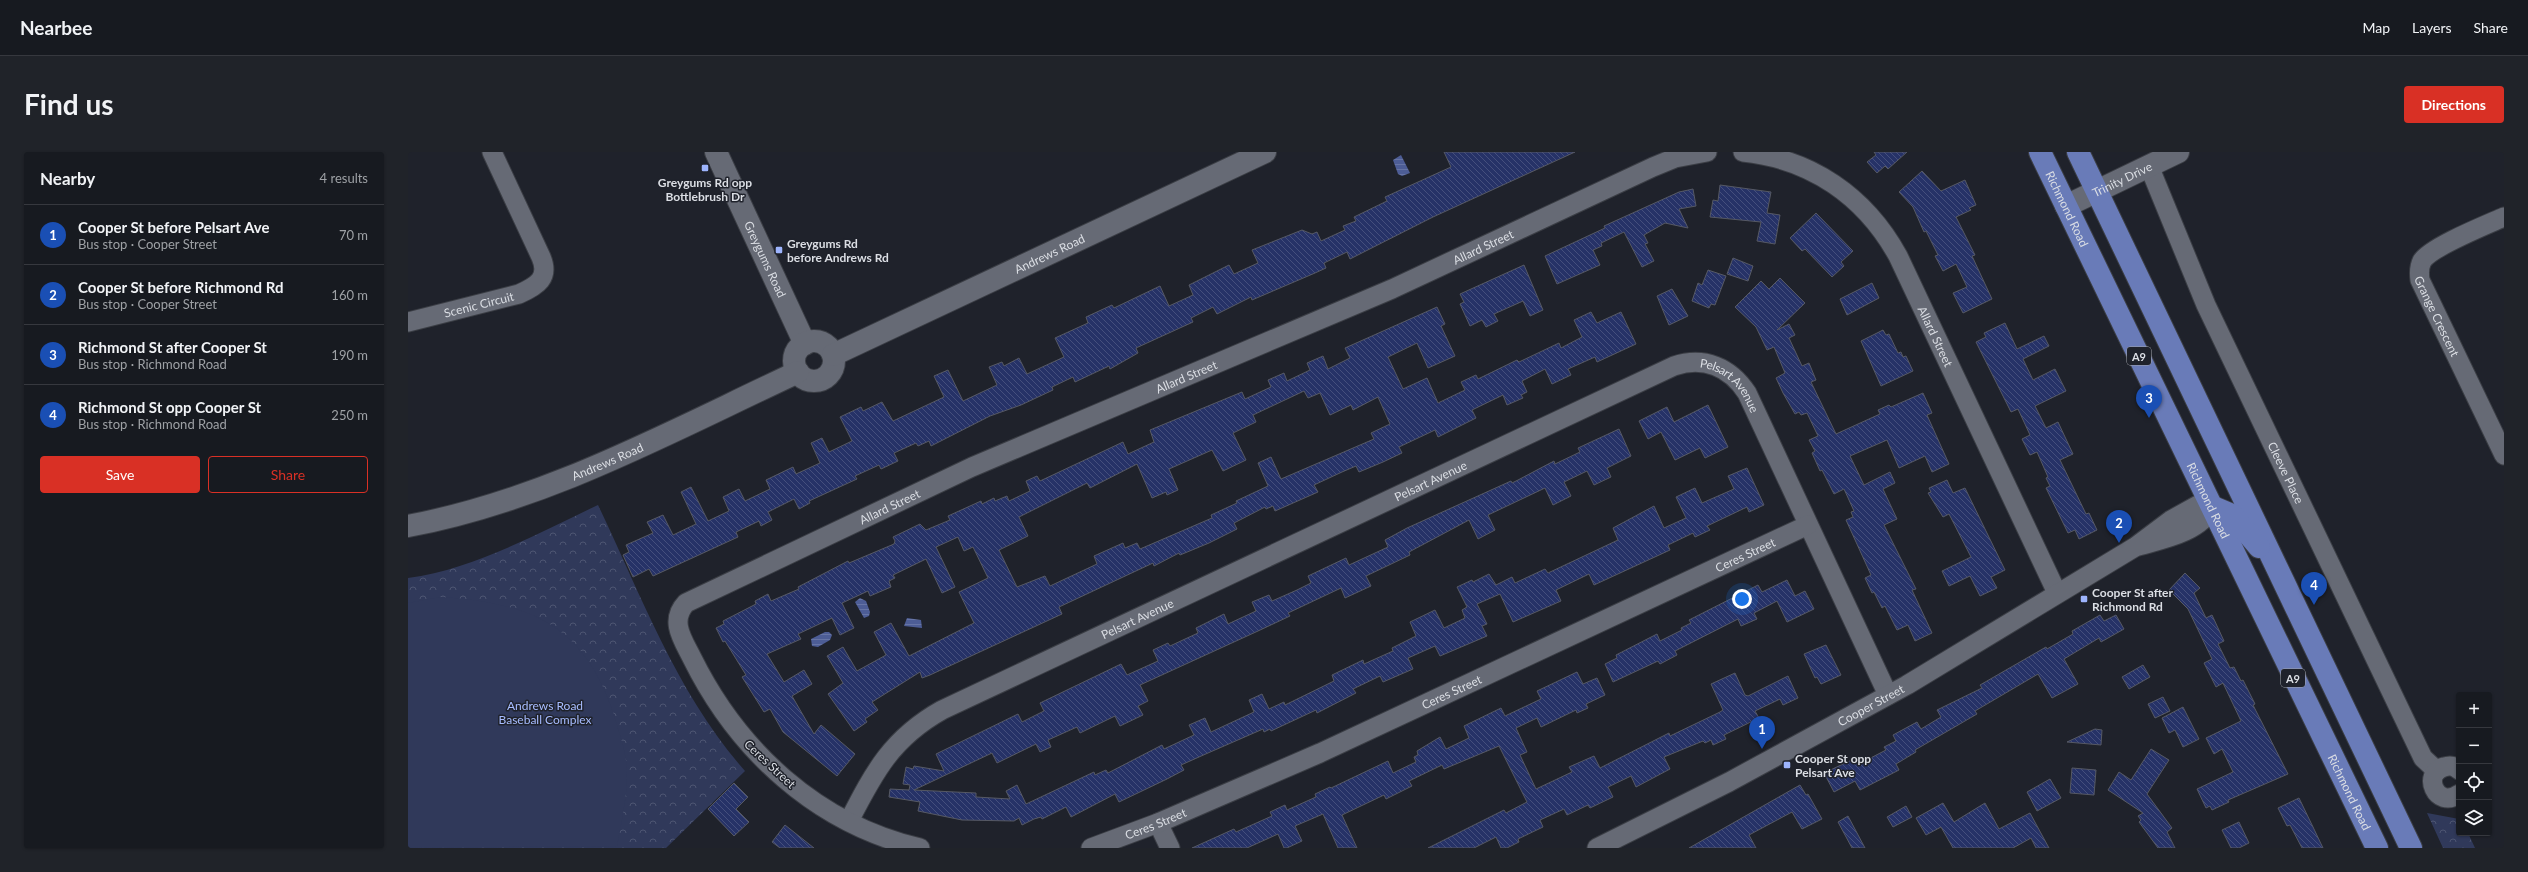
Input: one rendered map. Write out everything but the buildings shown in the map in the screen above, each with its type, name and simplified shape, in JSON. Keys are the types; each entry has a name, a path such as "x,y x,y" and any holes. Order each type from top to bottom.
{"highway":[{"name":"Richmond Road","path":"2040,152 2213,507 2295,682 2377,848"},
{"path":"2078,152 2411,848"},
{"path":"2211,429 2222,484 2213,507 2232,515 2282,576"}],"main road":[{"name":"Greygums Road","path":"716,152 805,344"},
{"name":"Andrews Road","path":"833,356 1265,152"},
{"name":"Trinity Drive","path":"2066,206 2178,152"},
{"path":"822,343 827,346 833,356 833,368 826,378 820,380 808,380 798,372 795,360 796,354 805,344 822,343"},
{"name":"Andrews Road","path":"408,526 490,506 550,486 606,463 798,372"}],"street":[{"name":"Scenic Circuit","path":"408,322 519,294 550,281 543,262 492,152"},
{"name":"Allard Street","path":"678,619 681,608 691,600 972,467 1392,289 1653,166 1681,157 1707,152"},
{"name":"Allard Street","path":"1743,152 1797,157 1844,190 1866,210 1889,240 2057,593"},
{"name":"Cleeve Place","path":"2149,166 2206,305 2423,758 2437,771"},
{"name":"Grange Crescent","path":"2504,217 2434,251 2421,262 2419,271 2420,280 2504,455"},
{"name":"Pelsart Avenue","path":"849,821 872,776 893,747 916,726 942,710 1682,363 1697,362 1713,364 1726,370 1741,384 1888,695"},
{"name":"Cooper Street","path":"1598,848 1729,782 1888,695 2135,547 2171,520 2198,505 2213,507"},
{"name":"Ceres Street","path":"1091,848 1158,823 1320,753 1808,525"},
{"name":"Ceres Street","path":"678,619 678,630 704,682 742,738 766,764 796,789 821,806 868,831 920,848"},
{"path":"2456,769 2447,766 2437,771 2432,781 2435,791 2444,797 2449,798 2456,795"},
{"path":"1158,823 1170,848"}],"green space":[{"name":"Andrews Road Baseball Complex","path":"598,505 662,644 680,677 721,741 745,771 666,848 408,848 408,578 458,567 506,549"},
{"path":"441,597 473,600 501,605 527,613 549,624 569,639 586,658 601,682 613,712 626,758 626,792 617,846 408,848 408,603"},
{"path":"2427,813 2456,818 2456,836 2469,836 2475,848 2443,848"}],"shaded area":[{"path":"1401,155 1410,173 1402,176 1398,174 1393,160"},
{"path":"860,598 866,601 870,612 869,616 864,618 855,602"},
{"path":"907,618 921,620 922,628 904,626"},
{"path":"825,632 829,632 832,635 830,640 818,647 812,646 811,639"}],"place":[{"name":"Greygums Rd opp Bottlebrush Dr","path":"705,168"},
{"name":"Greygums Rd before Andrews Rd","path":"779,250"},
{"name":"Richmond St after Cooper St","path":"2149,418"},
{"name":"Cooper St before Richmond Rd","path":"2119,543"},
{"name":"Cooper St after Richmond Rd","path":"2084,599"},
{"name":"Richmond St opp Cooper St","path":"2314,605"},
{"name":"Cooper St before Pelsart Ave","path":"1762,749"},
{"name":"Cooper St opp Pelsart Ave","path":"1787,765"}]}
